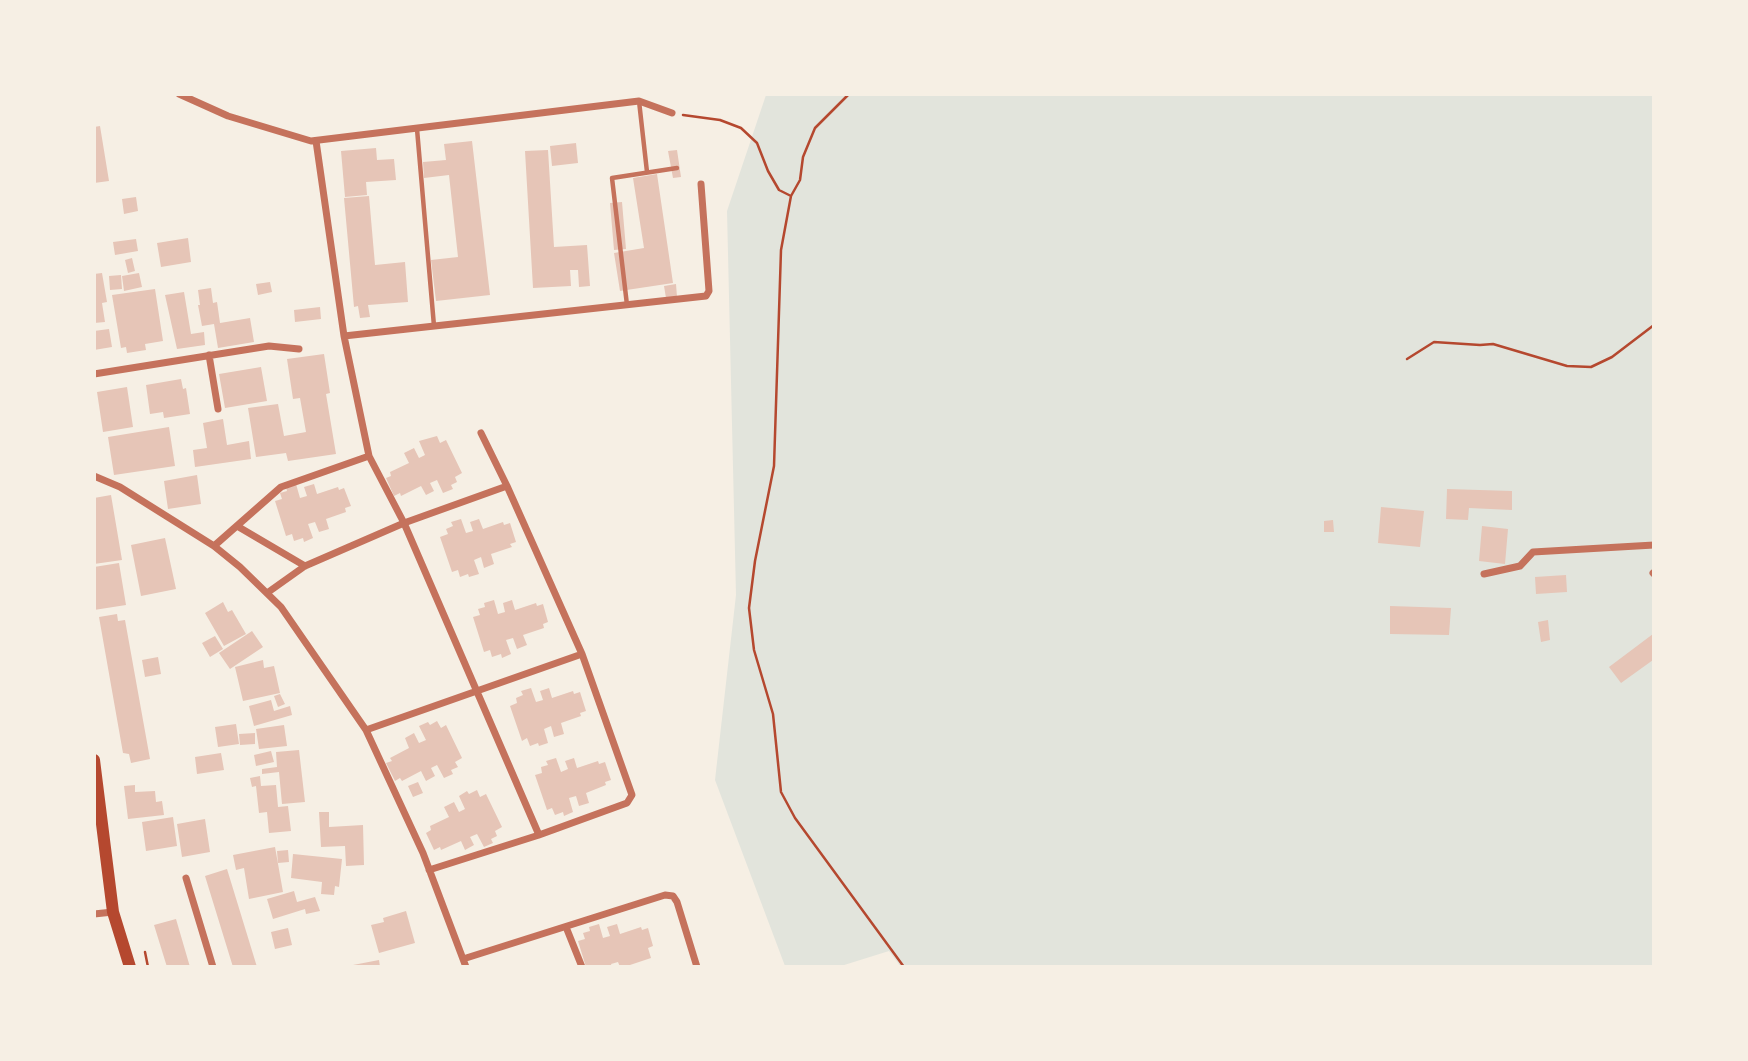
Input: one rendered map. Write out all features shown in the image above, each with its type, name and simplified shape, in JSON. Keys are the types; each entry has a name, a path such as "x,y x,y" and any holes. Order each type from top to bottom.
{"main road":[{"path":"95,762 114,912 130,967"}],"street":[{"path":"179,94 228,116 316,141 639,101 672,113"},
{"path":"316,141 344,337 369,456 404,523 539,835"},
{"path":"344,337 706,296 709,291 701,184"},
{"path":"94,374 270,346 299,349"},
{"path":"209,355 218,409"},
{"path":"429,870 539,835 627,803 632,795 582,654 481,433"},
{"path":"214,546 281,487 369,456"},
{"path":"94,476 120,487 214,546 281,607 366,730 429,870 464,963 665,895 673,896 677,902 697,967"},
{"path":"267,593 305,566 404,523 507,486"},
{"path":"237,526 305,566"},
{"path":"1484,574 1520,566 1533,552 1654,545"},
{"path":"366,730 582,654"},
{"path":"186,878 213,967"},
{"path":"94,915 114,912"},
{"path":"566,927 582,967"}],"lane":[{"path":"639,101 647,172"},
{"path":"417,129 434,327"},
{"path":"628,306 612,178 677,168"}],"path":[{"path":"849,94 815,128 803,157 800,180 791,195 781,250 774,466 748,608 754,650 773,714 781,792 795,818 904,967"},
{"path":"672,113 720,121 741,128 757,143 779,190 791,195"},
{"path":"1407,359 1434,342 1493,344 1567,366 1591,367 1612,357 1654,325"},
{"path":"145,952 148,967"}],"shaded area":[{"path":"766,95 1653,95 1653,966 901,967 889,951 841,966 785,966 715,780 736,595 727,211"}],"building":[{"path":"100,126 109,181 94,183 94,127"},
{"path":"472,141 490,295 436,301 431,260 458,257 449,175 424,178 423,162 446,160 444,144"},
{"path":"576,143 578,163 552,166 550,146"},
{"path":"376,148 377,160 394,159 396,180 366,182 367,195 345,197 341,151"},
{"path":"548,150 554,247 587,245 590,286 579,287 578,270 570,270 571,286 533,288 525,151"},
{"path":"677,150 681,177 673,178 668,151"},
{"path":"657,174 673,283 620,291 614,253 644,248 633,178"},
{"path":"369,196 375,265 405,262 408,302 368,305 370,317 360,318 358,306 354,307 344,198"},
{"path":"136,197 138,211 124,214 122,199"},
{"path":"622,202 626,249 614,250 610,203"},
{"path":"188,238 191,262 161,267 157,243"},
{"path":"136,239 138,251 115,255 113,242"},
{"path":"132,258 135,271 128,273 125,260"},
{"path":"102,273 107,302 102,303 105,322 94,323 94,274"},
{"path":"139,273 142,287 124,291 122,276"},
{"path":"121,275 122,289 110,290 109,276"},
{"path":"270,282 272,292 258,295 256,284"},
{"path":"676,284 677,297 666,298 664,286"},
{"path":"211,288 213,303 217,302 220,323 250,318 254,342 218,348 214,324 202,326 198,305 198,290"},
{"path":"155,289 163,341 145,344 146,350 127,353 126,347 121,348 112,295"},
{"path":"184,292 191,334 204,332 205,345 177,349 165,295"},
{"path":"320,307 321,319 295,322 294,310"},
{"path":"109,329 112,347 94,350 94,331"},
{"path":"324,354 330,393 326,394 336,454 288,461 286,453 256,457 248,408 278,404 284,436 306,432 300,398 293,399 287,359"},
{"path":"261,367 267,401 225,408 219,374"},
{"path":"181,379 183,389 186,388 190,414 164,418 163,412 150,414 146,385"},
{"path":"127,387 133,427 103,432 97,392"},
{"path":"223,419 227,445 249,441 251,459 195,467 193,450 207,448 203,423"},
{"path":"169,427 175,466 114,475 108,437"},
{"path":"437,436 440,443 446,440 462,473 455,477 457,482 451,485 453,489 443,493 437,480 430,483 434,491 426,495 421,486 401,496 400,493 394,496 386,478 391,476 390,472 409,463 404,453 414,448 419,458 425,455 419,441"},
{"path":"197,475 201,504 168,509 164,481"},
{"path":"296,484 300,498 307,496 304,487 314,484 317,494 338,487 339,490 344,488 351,506 345,508 346,512 326,519 329,529 319,532 315,522 308,524 313,538 304,542 303,538 294,541 292,534 286,536 275,501 282,499 280,493 287,491 286,487"},
{"path":"1447,489 1512,491 1512,510 1469,508 1468,520 1446,519"},
{"path":"111,495 122,560 94,564 94,498"},
{"path":"1381,507 1424,511 1420,547 1378,543"},
{"path":"461,519 466,533 473,531 470,522 479,519 483,529 503,522 504,525 510,523 516,542 510,544 512,547 491,554 494,564 484,568 481,557 474,560 479,574 460,577 458,570 452,572 440,537 448,534 446,529 453,526 451,522"},
{"path":"1333,520 1334,532 1324,532 1324,521"},
{"path":"1482,526 1508,529 1505,564 1479,561"},
{"path":"165,538 176,589 141,596 131,545"},
{"path":"119,563 126,605 94,610 94,567"},
{"path":"1566,575 1567,592 1536,594 1535,577"},
{"path":"494,600 498,614 505,612 503,603 512,600 515,610 536,603 537,606 543,604 548,622 543,624 544,628 523,635 527,645 517,649 513,638 506,640 511,654 502,658 501,654 492,657 490,650 484,652 473,617 480,615 478,609 485,607 484,603"},
{"path":"223,602 228,612 232,610 246,634 224,646 205,613"},
{"path":"1390,606 1451,608 1449,635 1390,634"},
{"path":"117,614 118,621 125,620 150,759 131,763 129,754 123,753 99,617"},
{"path":"1548,620 1550,640 1541,642 1538,622"},
{"path":"252,631 263,647 230,669 219,653"},
{"path":"1653,634 1653,660 1621,683 1609,667"},
{"path":"215,636 223,649 210,657 202,643"},
{"path":"158,657 161,674 145,677 142,660"},
{"path":"263,660 264,668 274,666 280,693 243,701 235,667"},
{"path":"531,688 536,702 543,700 540,691 549,688 552,698 573,691 574,694 580,692 586,711 580,713 581,716 561,723 564,734 554,737 551,726 544,729 548,743 530,746 527,738 522,741 510,706 517,703 516,698 523,695 521,691"},
{"path":"280,694 285,704 278,707 274,696"},
{"path":"271,700 274,711 290,706 292,715 254,726 249,706"},
{"path":"437,721 441,728 446,725 462,758 455,762 458,767 451,770 453,774 444,778 437,765 431,768 435,776 426,781 421,771 402,781 400,778 395,781 386,763 409,748 405,738 414,733 419,743 426,740 419,726"},
{"path":"236,724 239,744 218,747 215,727"},
{"path":"284,725 287,746 259,749 256,729"},
{"path":"255,733 255,744 240,745 239,734"},
{"path":"299,750 305,802 282,804 279,772 262,774 262,769 277,767 276,752"},
{"path":"271,751 274,762 256,766 254,755"},
{"path":"221,753 224,770 197,774 195,757"},
{"path":"556,758 561,772 568,769 565,761 574,758 577,768 598,761 599,764 605,762 611,780 605,782 606,785 586,793 589,803 579,806 576,796 569,798 573,812 564,816 563,812 555,815 552,808 547,810 535,775 542,773 541,767 548,765 546,761"},
{"path":"260,776 261,786 276,785 278,807 288,806 291,831 269,833 267,812 259,813 256,786 252,787 250,778"},
{"path":"418,782 423,793 413,797 408,786"},
{"path":"135,785 135,792 155,791 156,802 162,801 164,815 128,819 124,786"},
{"path":"477,790 480,797 486,794 502,827 495,831 497,836 491,839 493,843 484,847 477,834 470,837 474,845 465,850 461,841 441,850 440,847 434,850 426,833 431,830 430,826 449,817 444,807 454,802 459,812 465,809 459,796 467,791 469,794"},
{"path":"319,812 329,812 329,827 363,825 364,865 346,866 345,846 321,847"},
{"path":"173,817 177,846 146,851 142,822"},
{"path":"205,819 210,852 182,857 177,824"},
{"path":"275,847 283,892 249,899 244,868 236,870 233,855"},
{"path":"288,850 289,862 278,863 277,851"},
{"path":"293,854 342,859 339,887 335,886 334,895 321,894 322,882 291,878"},
{"path":"227,869 257,967 233,967 205,876"},
{"path":"294,891 297,902 315,897 320,911 306,914 305,909 273,919 267,899"},
{"path":"406,911 415,943 379,953 371,925"},
{"path":"176,919 190,967 167,967 154,925"},
{"path":"599,924 603,938 610,936 607,927 617,924 620,934 641,927 642,930 648,928 653,946 648,948 651,958 630,965 631,967 620,967 618,962 611,964 612,967 586,967 578,941 585,939 583,933 590,931 589,927"},
{"path":"288,928 292,945 275,949 271,932"},
{"path":"379,960 380,967 353,967 353,965"}]}
